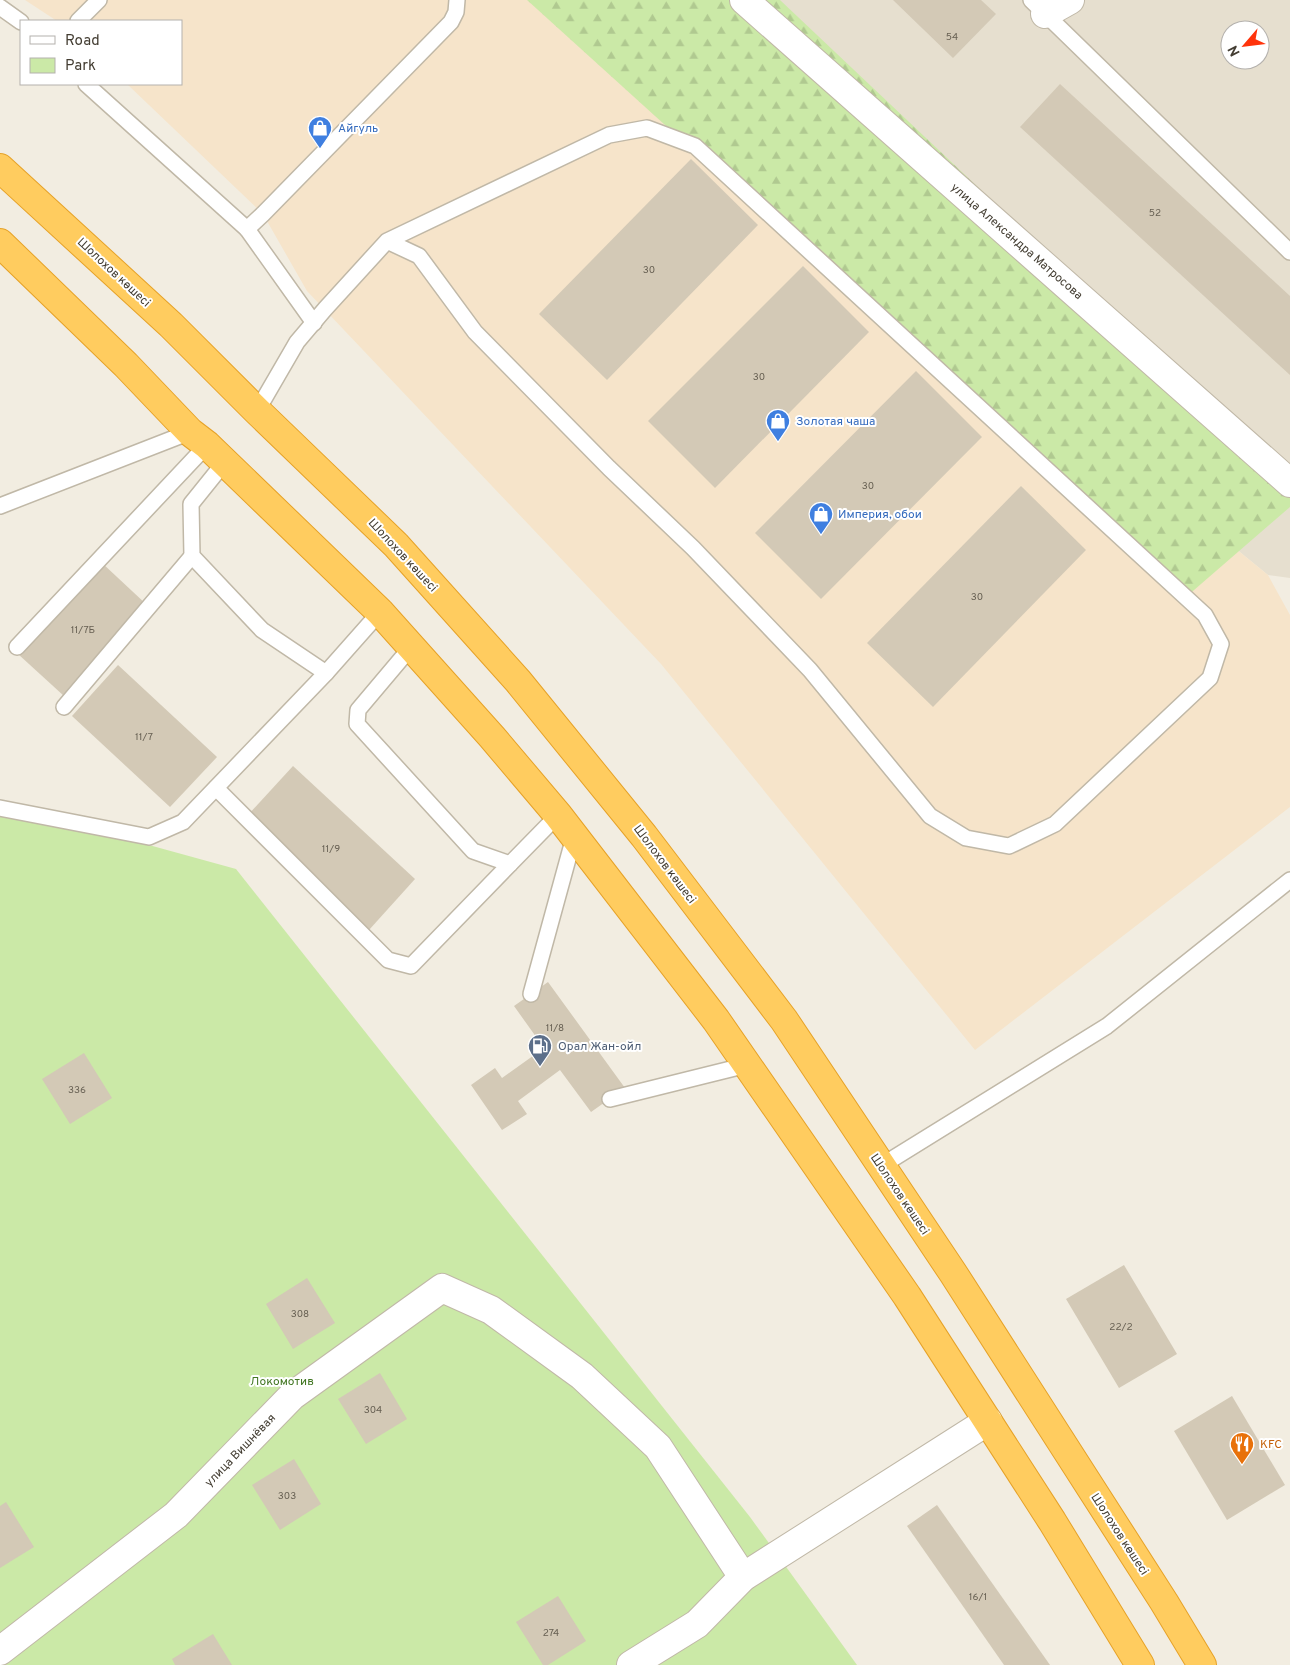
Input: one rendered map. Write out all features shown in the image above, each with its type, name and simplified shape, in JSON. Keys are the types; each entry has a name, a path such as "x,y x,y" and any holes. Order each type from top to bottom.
{"highway":[{"name":"Шолохов көшесі","path":"0,168 171,325 396,545 524,689 644,836 784,1020 964,1290 1164,1602 1202,1665"},
{"path":"0,243 380,612 492,737 558,815 716,1020 907,1296 1052,1521 1140,1665"}],"street":[{"name":"улица Александра Матросова","path":"744,0 1290,483"},
{"path":"1038,7 1070,0"},
{"name":"улица Вишнёвая","path":"0,1651 176,1515 292,1396 442,1288 491,1310 582,1376 658,1447 743,1577"},
{"path":"631,1665 697,1624 743,1577 988,1421"}],"lane":[{"path":"79,20 99,0"},
{"path":"247,229 451,22 456,12 457,0"},
{"path":"0,7 20,21"},
{"path":"1038,7 1290,252"},
{"path":"87,85 247,229 314,323"},
{"path":"257,411 297,342 387,241 609,135 647,128 695,146 1205,615 1221,644 1210,678 1055,824 1009,846 966,838 930,816 810,670 693,548 609,468 475,332 419,256 387,241"},
{"path":"0,506 207,446"},
{"path":"64,707 192,556 191,504 207,446"},
{"path":"17,647 207,446"},
{"path":"192,556 262,630 326,673"},
{"path":"0,808 149,837 183,822 326,673 380,612"},
{"path":"412,646 358,710 357,724 473,851 510,864"},
{"path":"216,788 388,960 411,966 558,815"},
{"path":"531,994 574,837"},
{"path":"881,1166 1107,1026 1290,880"},
{"path":"610,1098 747,1065"}],"shaded area":[{"name":"Золотая чаша","path":"25,0 564,0 1268,575 1290,615 1290,807 975,1050 661,664 307,291 263,214 128,85 182,85 182,20 55,20"},
{"path":"564,0 1290,0 1290,578 1268,575"}],"green space":[{"path":"527,0 780,0 1290,482 1290,507 1186,597"},
{"name":"Локомотив","path":"0,804 236,869 750,1517 857,1665 0,1665"}],"building":[{"path":"893,0 981,0 996,14 953,58"},
{"path":"1060,84 1290,296 1290,375 1020,127"},
{"path":"691,159 758,225 607,380 539,314"},
{"path":"803,266 869,332 715,488 648,421"},
{"path":"916,371 982,437 821,599 755,533"},
{"path":"1021,486 1086,550 933,707 867,643"},
{"path":"102,563 147,605 64,696 18,654"},
{"path":"118,665 217,757 170,807 72,716"},
{"path":"293,766 415,879 369,930 247,816"},
{"path":"548,982 625,1088 591,1112 560,1070 518,1101 527,1114 502,1130 471,1085 495,1068 502,1078 544,1048 514,1006"},
{"path":"84,1053 112,1098 70,1124 42,1079"},
{"path":"1124,1265 1177,1354 1119,1388 1066,1299"},
{"path":"307,1278 335,1323 293,1349 266,1304"},
{"path":"380,1373 407,1419 366,1444 338,1399"},
{"path":"1232,1396 1285,1485 1227,1520 1174,1431"},
{"path":"294,1459 321,1504 280,1530 252,1485"},
{"path":"6,1502 34,1547 0,1568 0,1506"},
{"path":"937,1505 1050,1665 1004,1665 907,1526"},
{"path":"558,1596 586,1641 548,1665 543,1665 516,1622"},
{"path":"213,1634 232,1665 175,1665 172,1659"}],"place":[{"name":"Айгуль","path":"320,149"},
{"name":"Золотая чаша","path":"778,442"},
{"name":"Империя, обои","path":"821,535"},
{"name":"Орал Жан-ойл","path":"540,1067"},
{"name":"KFC","path":"1242,1465"}]}
